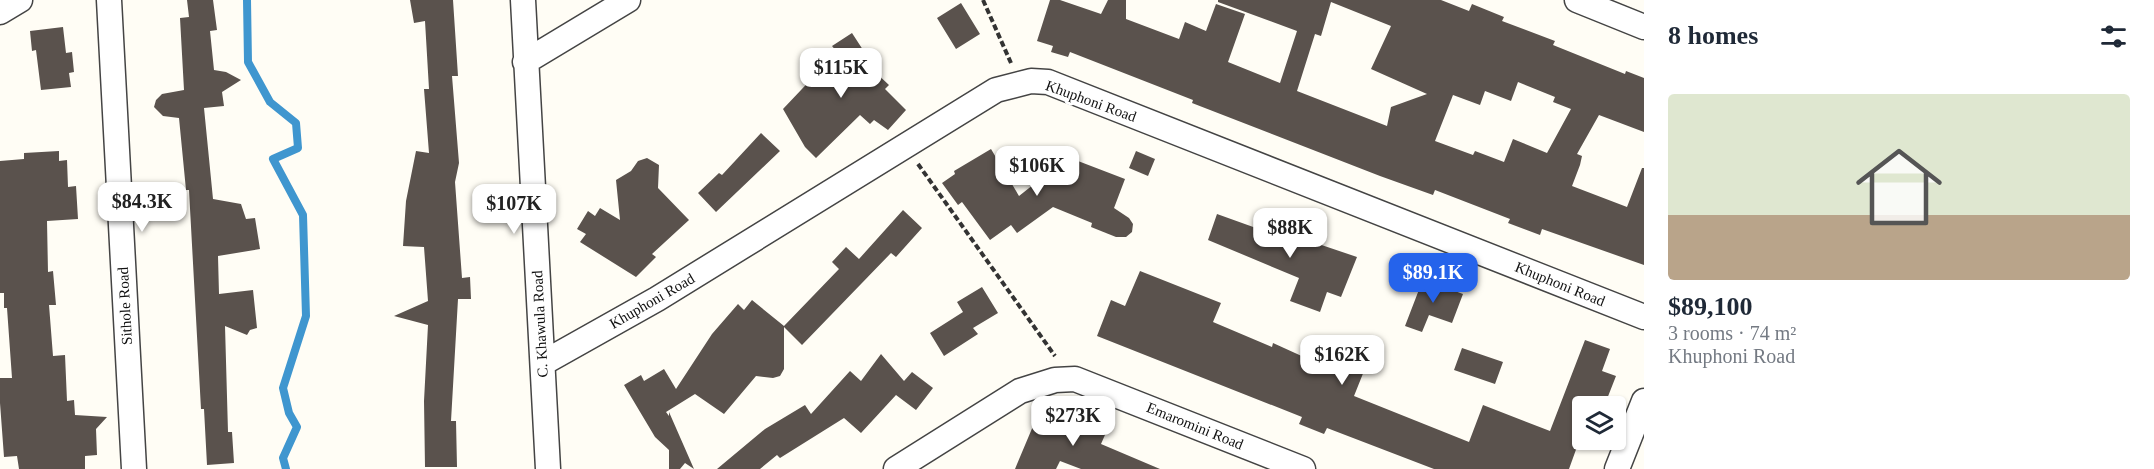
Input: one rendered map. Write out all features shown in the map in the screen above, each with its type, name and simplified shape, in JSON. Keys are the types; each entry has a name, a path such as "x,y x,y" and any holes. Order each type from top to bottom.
{"street":[{"path":"0,12 20,0"},
{"name":"Sithole Road","path":"109,0 134,469"},
{"name":"C. Khawula Road","path":"524,0 525,62 548,469"},
{"path":"525,62 628,0"},
{"path":"1577,0 1644,27"},
{"name":"Khuphoni Road","path":"543,363 657,299 996,90 1020,83 1048,82 1644,317"},
{"name":"Emaromini Road","path":"896,469 1020,391 1055,380 1075,379 1303,469"},
{"path":"1617,469 1644,401"}],"path":[{"path":"983,0 1020,83"},
{"path":"905,147 1060,364"}],"building":[{"path":"187,0 213,0 217,30 210,31 214,70 226,72 241,80 222,92 224,106 204,108 213,199 241,204 246,219 255,218 260,249 218,256 219,294 253,290 257,328 250,330 247,335 225,326 228,432 232,432 234,463 207,465 204,409 201,409 189,190 186,190 179,118 163,116 154,107 156,100 162,94 184,90 180,18 189,17"},
{"path":"410,0 453,0 458,76 452,76 459,163 455,182 462,278 470,277 471,299 458,299 451,421 456,421 457,467 425,467 424,401 428,325 394,316 428,301 424,247 403,246 406,201 416,151 429,153 424,89 429,89 425,21 414,23"},
{"path":"1050,0 1060,0 1101,14 1108,0 1126,0 1126,19 1179,39 1185,22 1206,31 1216,4 1245,14 1228,62 1280,83 1297,31 1218,2 1218,0 1441,0 1469,11 1472,4 1504,17 1502,21 1555,41 1553,45 1625,74 1626,71 1644,78 1644,132 1599,115 1577,154 1582,156 1572,186 1627,207 1642,168 1644,168 1644,265 1542,229 1540,235 1508,223 1510,219 1435,190 1433,195 1380,176 1192,103 1193,100 1070,52 1068,57 1051,52 1053,46 1037,41","holes":["1331,2 1391,26 1371,69 1427,94 1391,107 1387,126 1297,91 1315,34 1321,36","1518,82 1555,97 1553,102 1571,109 1547,153 1513,139 1504,162 1475,151 1473,155 1435,141 1453,95 1480,105 1485,91 1511,101"]},
{"path":"961,3 980,34 956,49 937,18"},
{"path":"63,27 66,53 72,52 74,72 69,73 71,87 41,90 36,50 32,51 30,31"},
{"path":"852,33 865,53 859,57 889,85 885,89 906,110 888,130 874,120 870,124 860,115 816,158 805,147 783,109 837,52 832,46"},
{"path":"761,133 780,151 716,212 698,193 719,173 722,175"},
{"path":"991,149 1019,196 1043,177 1068,185 1078,161 1125,179 1114,208 1129,218 1133,224 1132,232 1126,237 1116,237 1091,227 1092,223 1053,207 1017,233 1011,225 990,240 962,202 958,205 942,183 955,174 954,171"},
{"path":"59,151 59,161 67,160 68,187 76,186 78,219 47,221 48,272 53,271 56,305 49,305 53,356 65,355 67,401 74,400 75,415 107,417 96,429 97,455 85,456 85,469 19,469 17,456 4,457 0,403 0,378 12,378 7,308 4,308 4,293 0,293 0,161 24,159 24,153"},
{"path":"1136,151 1155,159 1148,176 1129,168"},
{"path":"647,158 659,165 658,188 689,220 652,254 656,257 636,277 580,242 586,234 577,229 588,211 595,216 600,208 620,220 616,180 631,171 638,161"},
{"path":"903,210 922,228 896,257 891,253 802,345 784,327 784,369 780,376 773,378 756,376 724,414 695,394 666,412 669,416 669,412 694,469 685,463 680,469 669,469 669,450 655,437 624,385 641,375 644,381 664,369 676,389 712,334 738,304 744,310 752,300 784,326 839,269 832,262 846,247 859,259"},
{"path":"1217,214 1281,237 1283,232 1357,257 1341,297 1327,292 1320,312 1290,301 1299,278 1208,240"},
{"path":"1140,271 1221,303 1213,322 1272,347 1273,343 1328,368 1338,343 1370,356 1354,396 1469,442 1483,405 1550,431 1585,340 1610,349 1602,371 1616,376 1608,396 1572,396 1572,450 1576,450 1569,469 1434,469 1327,428 1324,434 1299,424 1302,417 1097,336 1111,300 1125,306"},
{"path":"1425,274 1443,280 1441,286 1463,294 1452,323 1429,315 1422,332 1405,326"},
{"path":"982,287 998,313 973,328 978,334 944,356 930,333 963,312 957,302"},
{"path":"1462,348 1503,362 1495,384 1454,370"},
{"path":"881,354 904,381 912,372 933,388 916,410 896,395 861,433 844,418 780,458 777,455 760,469 717,469 765,429 805,405 811,414 850,371 861,381"},
{"path":"1059,409 1108,428 1101,444 1160,469 1081,469 1060,461 1056,469 1015,469 1036,419 1052,426"}],"waterway":[{"path":"247,0 248,62 270,102 296,123 298,148 273,159 303,215 306,316 283,388 289,413 297,427 283,458 286,469"}]}
